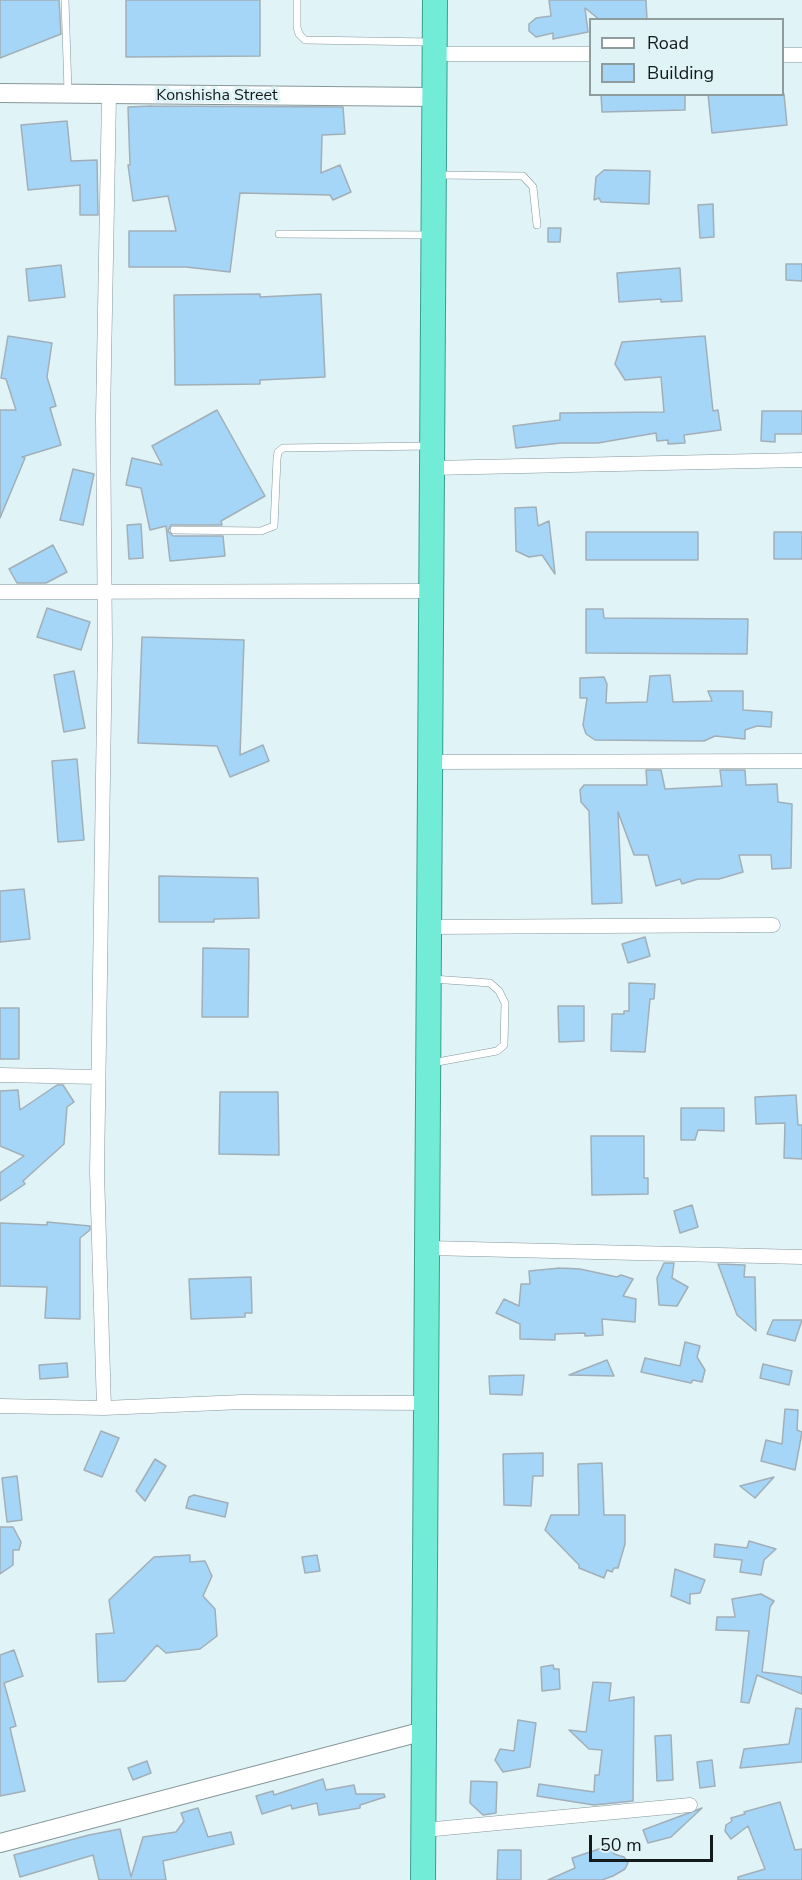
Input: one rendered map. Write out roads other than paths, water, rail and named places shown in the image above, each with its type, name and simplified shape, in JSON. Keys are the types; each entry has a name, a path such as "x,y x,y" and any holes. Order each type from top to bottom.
{"highway":[{"path":"423,1880 435,0"}],"street":[{"path":"435,48 589,54"},
{"path":"784,55 802,55"},
{"name":"Konshisha Street","path":"0,93 434,98"},
{"path":"104,1408 97,1172 105,592 103,417 109,96"},
{"path":"431,457 802,460"},
{"path":"0,592 431,591"},
{"path":"430,762 802,761"},
{"path":"430,927 773,925"},
{"path":"0,1075 98,1077"},
{"path":"428,1248 802,1257"},
{"path":"0,1406 104,1408 242,1402 426,1403"},
{"path":"0,1843 424,1731"},
{"path":"424,1830 690,1805"}],"lane":[{"path":"65,0 68,94"},
{"path":"297,0 297,27 299,34 305,40 435,48"},
{"path":"433,175 523,176 533,188 537,225"},
{"path":"279,234 433,235"},
{"path":"174,530 261,531 274,526 277,459 278,452 283,448 431,457"},
{"path":"429,1063 497,1051 504,1045 505,1003 499,991 490,983 430,979"}]}
